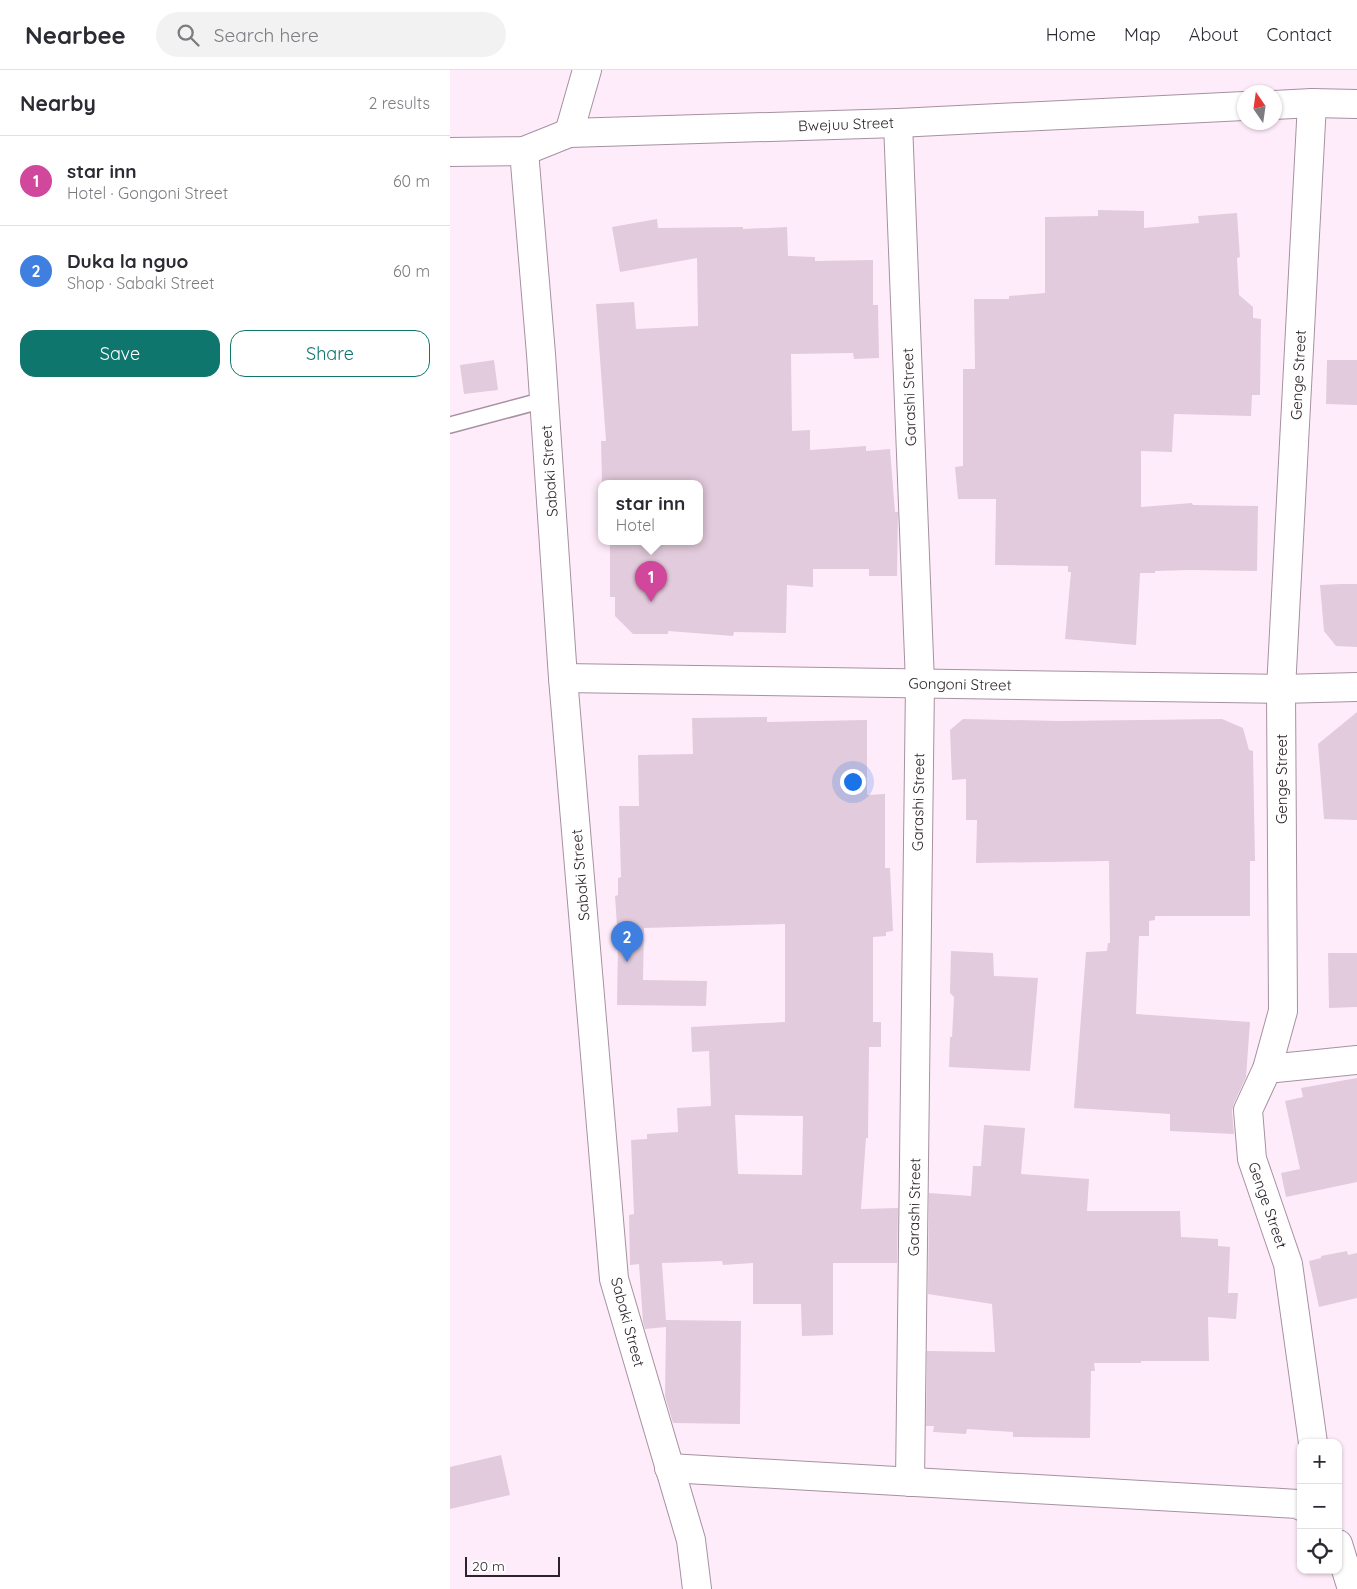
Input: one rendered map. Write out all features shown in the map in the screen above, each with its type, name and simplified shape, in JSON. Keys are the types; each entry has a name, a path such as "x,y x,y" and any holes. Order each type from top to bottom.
{"street":[{"path":"569,133 587,70"},
{"name":"Genge Street","path":"1312,103 1281,688 1283,1011 1268,1069 1248,1110 1252,1159 1288,1264 1312,1439"},
{"path":"1282,105 1357,104"},
{"name":"Bwejuu Street","path":"450,152 524,151 569,133 898,123 1237,106"},
{"name":"Garashi Street","path":"898,123 920,683 910,1482"},
{"name":"Sabaki Street","path":"524,151 544,400 563,678 614,1279 691,1540 697,1589"},
{"name":"Gongoni Street","path":"563,678 1281,688 1357,687"},
{"path":"1268,1069 1357,1060"},
{"path":"670,1468 1297,1505"},
{"path":"1342,1557 1352,1589"}],"lane":[{"path":"450,425 544,400"}],"building":[{"path":"1098,210 1144,211 1144,228 1199,223 1198,216 1237,213 1240,257 1237,258 1239,295 1253,307 1253,318 1261,319 1260,395 1252,395 1251,416 1174,414 1172,452 1141,451 1141,507 1192,503 1193,505 1258,506 1257,571 1189,570 1140,573 1136,645 1065,639 1071,572 1068,572 1068,566 995,565 996,499 958,499 955,467 963,466 963,369 975,369 974,299 1009,299 1009,296 1045,293 1045,217 1098,216"},
{"path":"657,219 658,228 743,227 743,229 787,227 788,256 815,257 815,261 873,260 873,305 878,305 879,358 854,359 853,353 791,354 792,431 810,430 810,450 866,446 866,451 890,449 895,512 898,512 897,576 869,576 869,569 813,569 813,587 787,585 786,633 734,632 733,636 668,631 668,634 633,634 615,616 615,597 610,597 610,545 703,545 703,480 602,480 601,441 606,441 596,304 634,302 636,329 698,326 697,258 620,272 612,227"},
{"path":"494,360 498,390 464,394 460,365"},
{"path":"1327,360 1357,360 1357,405 1326,404"},
{"path":"1357,584 1357,647 1336,646 1324,631 1320,585"},
{"path":"1357,712 1357,820 1324,819 1318,744"},
{"path":"767,717 767,722 867,720 867,795 885,794 885,868 890,868 893,931 886,932 886,936 873,937 873,1022 881,1022 881,1047 869,1047 868,1138 866,1138 861,1209 898,1208 897,1263 833,1263 833,1335 802,1336 801,1304 753,1304 753,1263 723,1265 722,1261 662,1263 666,1320 741,1321 740,1424 673,1423 665,1396 666,1327 645,1329 639,1264 630,1265 629,1215 634,1214 631,1140 647,1139 647,1134 678,1132 677,1108 711,1106 709,1051 692,1052 691,1027 785,1022 785,924 644,928 643,980 707,981 706,1006 617,1005 618,941 615,896 618,895 618,878 621,877 619,806 639,806 638,755 693,754 692,718","holes":["735,1115 803,1116 802,1175 738,1174"]},
{"path":"963,719 1059,721 1222,719 1243,728 1249,750 1253,751 1255,861 1250,861 1250,916 1155,916 1155,920 1149,921 1149,936 1139,936 1136,1014 1250,1022 1246,1077 1232,1111 1234,1134 1170,1131 1170,1114 1074,1108 1086,952 1107,951 1108,943 1110,943 1109,861 976,863 977,820 966,820 966,779 952,780 950,730"},
{"path":"951,951 993,953 994,976 1038,978 1030,1071 949,1067 954,997 950,993"},
{"path":"1328,953 1357,953 1357,1007 1329,1008"},
{"path":"1357,1078 1357,1182 1286,1197 1281,1173 1300,1169 1285,1101 1303,1097 1301,1088"},
{"path":"984,1125 1025,1128 1021,1174 1089,1179 1087,1211 1180,1211 1181,1237 1218,1239 1218,1246 1230,1247 1228,1293 1238,1293 1236,1319 1208,1317 1209,1361 1094,1363 1095,1371 1091,1371 1090,1438 1013,1437 1013,1432 967,1429 966,1434 933,1432 934,1426 926,1426 927,1351 995,1352 992,1304 928,1294 929,1193 971,1196 973,1166 981,1166"},
{"path":"1347,1251 1348,1255 1357,1253 1357,1298 1319,1307 1309,1261 1321,1258 1321,1256"},
{"path":"501,1455 510,1495 450,1509 450,1467"}],"place":[{"name":"star inn","path":"651,602"},
{"name":"Duka la nguo","path":"627,962"}]}
